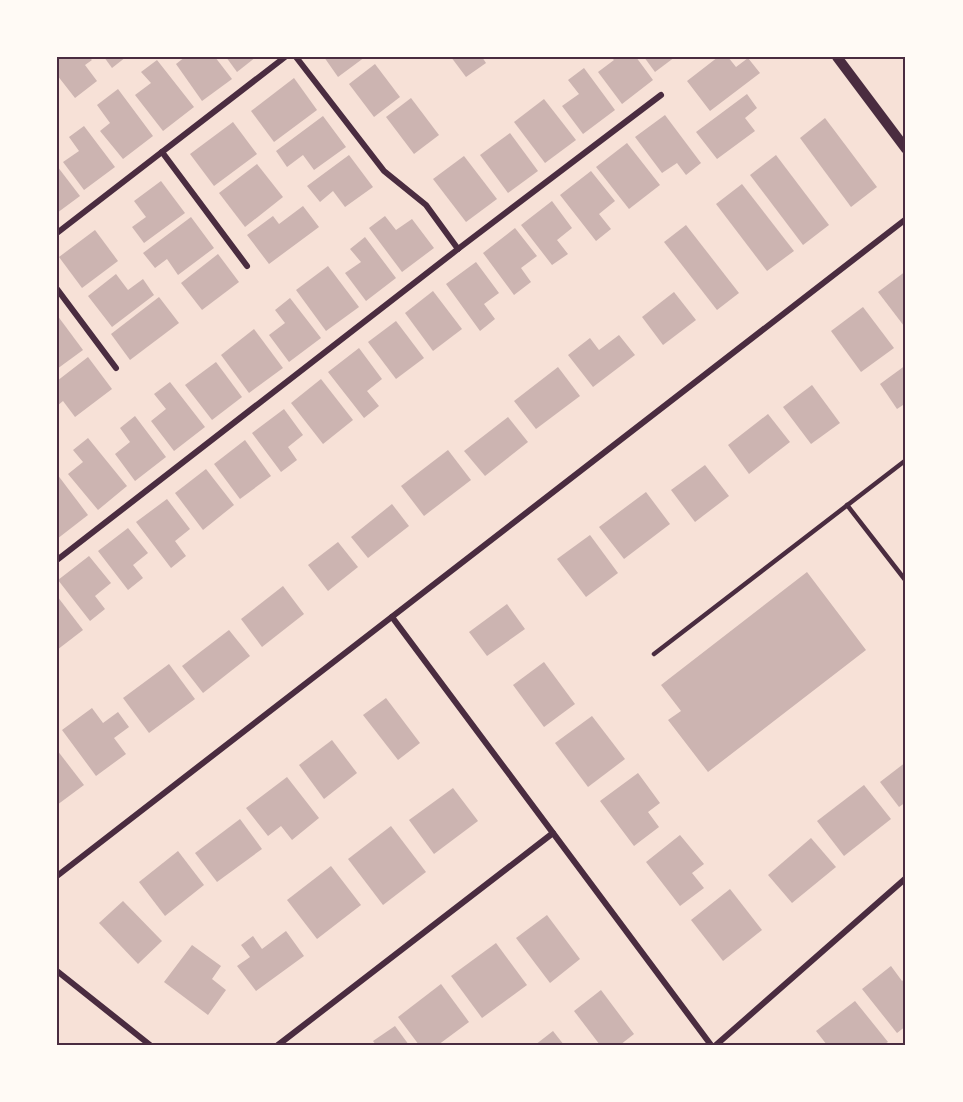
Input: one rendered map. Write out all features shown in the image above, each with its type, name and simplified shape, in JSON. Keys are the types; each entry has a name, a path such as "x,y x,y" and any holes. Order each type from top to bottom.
{"street":[{"path":"57,233 285,57"},
{"path":"296,57 384,171 426,205 458,249"},
{"path":"837,57 906,149"},
{"path":"57,560 458,249 661,95"},
{"path":"162,152 246,266"},
{"path":"57,876 906,219"},
{"path":"57,289 116,368"},
{"path":"392,617 713,1045 906,878"},
{"path":"278,1045 552,833"},
{"path":"57,971 150,1045"}],"lane":[{"path":"654,654 906,460"},
{"path":"847,505 906,581"}],"building":[{"path":"57,57 89,57 92,60 85,65 97,81 75,98 57,75"},
{"path":"104,57 126,57 112,68"},
{"path":"185,57 215,57 232,79 202,101 176,64"},
{"path":"226,57 256,57 237,72"},
{"path":"324,57 365,57 338,77"},
{"path":"451,57 482,57 486,63 466,77"},
{"path":"611,57 636,57 653,80 622,104 598,72 614,60"},
{"path":"644,57 675,57 655,72"},
{"path":"718,57 728,57 736,67 748,58 760,73 710,111 687,81"},
{"path":"157,60 194,107 163,131 135,95 151,83 141,72"},
{"path":"375,64 400,97 374,117 349,84"},
{"path":"584,68 615,110 583,134 562,106 579,94 568,80"},
{"path":"294,78 317,110 274,142 251,111"},
{"path":"118,89 153,136 123,159 100,131 110,123 97,105"},
{"path":"747,94 757,108 745,118 755,131 717,159 696,132"},
{"path":"411,98 439,135 414,154 386,117"},
{"path":"544,99 576,140 545,163 514,122"},
{"path":"665,115 701,163 686,175 677,163 662,173 635,137"},
{"path":"323,116 346,147 314,170 303,155 287,167 276,151"},
{"path":"825,118 877,187 851,207 800,138"},
{"path":"233,122 257,154 214,186 190,154"},
{"path":"84,126 115,167 84,190 63,162 79,151 69,137"},
{"path":"510,133 538,171 508,193 480,155"},
{"path":"627,143 660,185 629,209 596,167"},
{"path":"349,155 373,187 345,207 333,191 320,202 307,186"},
{"path":"776,155 829,225 803,245 750,175"},
{"path":"464,156 497,199 466,222 433,179"},
{"path":"257,164 283,197 245,227 219,193"},
{"path":"57,166 80,196 57,213"},
{"path":"591,171 615,201 599,214 611,229 596,241 560,195"},
{"path":"161,181 185,213 144,243 132,227 146,217 134,201"},
{"path":"742,184 794,251 767,271 716,204"},
{"path":"552,201 572,228 557,240 568,254 552,265 521,225"},
{"path":"303,206 319,227 269,264 247,235 273,216 279,224"},
{"path":"385,216 396,230 412,219 434,248 402,272 369,228"},
{"path":"191,217 214,248 178,275 167,259 155,268 143,253"},
{"path":"686,225 739,293 717,310 664,242"},
{"path":"515,228 537,256 521,268 531,282 514,295 483,253"},
{"path":"95,230 118,261 82,288 59,257"},
{"path":"365,237 396,278 366,301 345,273 361,262 350,249"},
{"path":"218,254 239,282 202,310 181,283"},
{"path":"476,262 499,293 484,304 495,319 480,331 446,284"},
{"path":"328,266 359,307 326,331 296,290"},
{"path":"906,271 906,325 904,326 878,292"},
{"path":"116,274 128,290 143,279 154,295 112,327 88,296"},
{"path":"433,291 462,329 433,351 405,313"},
{"path":"674,292 696,320 663,345 642,317"},
{"path":"159,297 179,323 130,360 111,334"},
{"path":"290,298 321,338 289,362 269,335 285,323 275,310"},
{"path":"863,307 894,348 861,372 831,331"},
{"path":"57,315 83,350 57,369"},
{"path":"396,321 424,358 396,379 368,342"},
{"path":"254,329 283,368 249,393 221,355"},
{"path":"619,335 635,355 593,387 568,355 590,338 599,350"},
{"path":"359,348 382,379 367,391 379,406 364,418 328,372"},
{"path":"88,357 112,389 75,417 63,401 57,406 57,381"},
{"path":"216,362 242,397 212,420 185,385"},
{"path":"906,365 906,403 897,409 880,384"},
{"path":"558,367 580,396 536,429 514,401"},
{"path":"321,379 353,420 323,444 291,403"},
{"path":"170,382 205,427 174,451 151,421 166,409 154,394"},
{"path":"812,385 840,423 811,444 783,407"},
{"path":"284,409 303,435 288,447 297,460 281,472 252,433"},
{"path":"768,414 790,442 749,474 728,445"},
{"path":"135,416 166,457 135,481 115,454 130,442 120,428"},
{"path":"508,417 528,442 485,476 464,451"},
{"path":"88,438 127,486 98,510 68,474 83,462 73,450"},
{"path":"245,440 271,476 240,499 214,464"},
{"path":"448,450 471,480 424,516 401,486"},
{"path":"705,465 729,496 695,522 671,490"},
{"path":"206,469 234,505 203,530 175,493"},
{"path":"57,474 88,515 57,539"},
{"path":"646,492 670,524 624,559 599,527"},
{"path":"167,499 190,529 175,541 186,556 171,568 136,522"},
{"path":"392,504 409,526 368,558 351,537"},
{"path":"128,528 148,553 133,565 143,578 128,590 98,551"},
{"path":"590,535 618,573 586,597 557,559"},
{"path":"338,542 358,567 328,591 308,565"},
{"path":"89,556 111,583 95,596 105,609 90,621 58,580"},
{"path":"807,572 866,650 708,772 668,720 681,711 661,685"},
{"path":"283,586 304,614 262,647 241,619"},
{"path":"57,596 83,630 57,650"},
{"path":"507,604 525,629 487,656 469,632"},
{"path":"229,630 250,656 203,693 182,666"},
{"path":"544,662 575,704 544,727 513,685"},
{"path":"169,664 195,699 149,733 123,698"},
{"path":"386,698 420,743 398,760 363,715"},
{"path":"92,708 103,723 118,712 129,727 114,738 126,754 96,776 62,730"},
{"path":"592,716 625,759 588,787 555,743"},
{"path":"332,740 357,773 324,799 299,765"},
{"path":"57,750 84,785 57,805"},
{"path":"906,762 906,802 899,807 880,782"},
{"path":"638,773 660,803 648,812 659,827 634,846 600,801"},
{"path":"287,777 319,818 292,840 281,826 268,836 246,808"},
{"path":"864,785 891,819 844,856 817,821"},
{"path":"453,788 478,821 434,854 409,820"},
{"path":"240,819 262,849 217,882 195,853"},
{"path":"391,826 426,872 383,905 348,859"},
{"path":"680,835 704,864 692,873 704,888 680,906 646,862"},
{"path":"811,838 836,867 792,903 768,875"},
{"path":"178,851 204,885 165,916 139,882"},
{"path":"331,866 361,905 317,939 287,900"},
{"path":"730,889 762,930 723,961 691,920"},
{"path":"123,901 162,941 138,964 99,923"},
{"path":"547,915 580,959 550,983 516,938"},
{"path":"286,931 304,956 256,991 237,966 250,957 241,945 253,936 262,949"},
{"path":"496,943 527,985 482,1018 451,976"},
{"path":"192,945 221,966 212,979 226,990 208,1015 164,982"},
{"path":"891,966 902,981 906,978 906,1026 897,1033 862,989"},
{"path":"441,984 469,1022 438,1045 419,1045 398,1017"},
{"path":"601,990 634,1034 620,1045 600,1045 574,1011"},
{"path":"855,1001 888,1042 883,1045 827,1045 816,1031"},
{"path":"395,1026 409,1045 376,1045 373,1041"},
{"path":"553,1031 564,1045 535,1045"}]}
